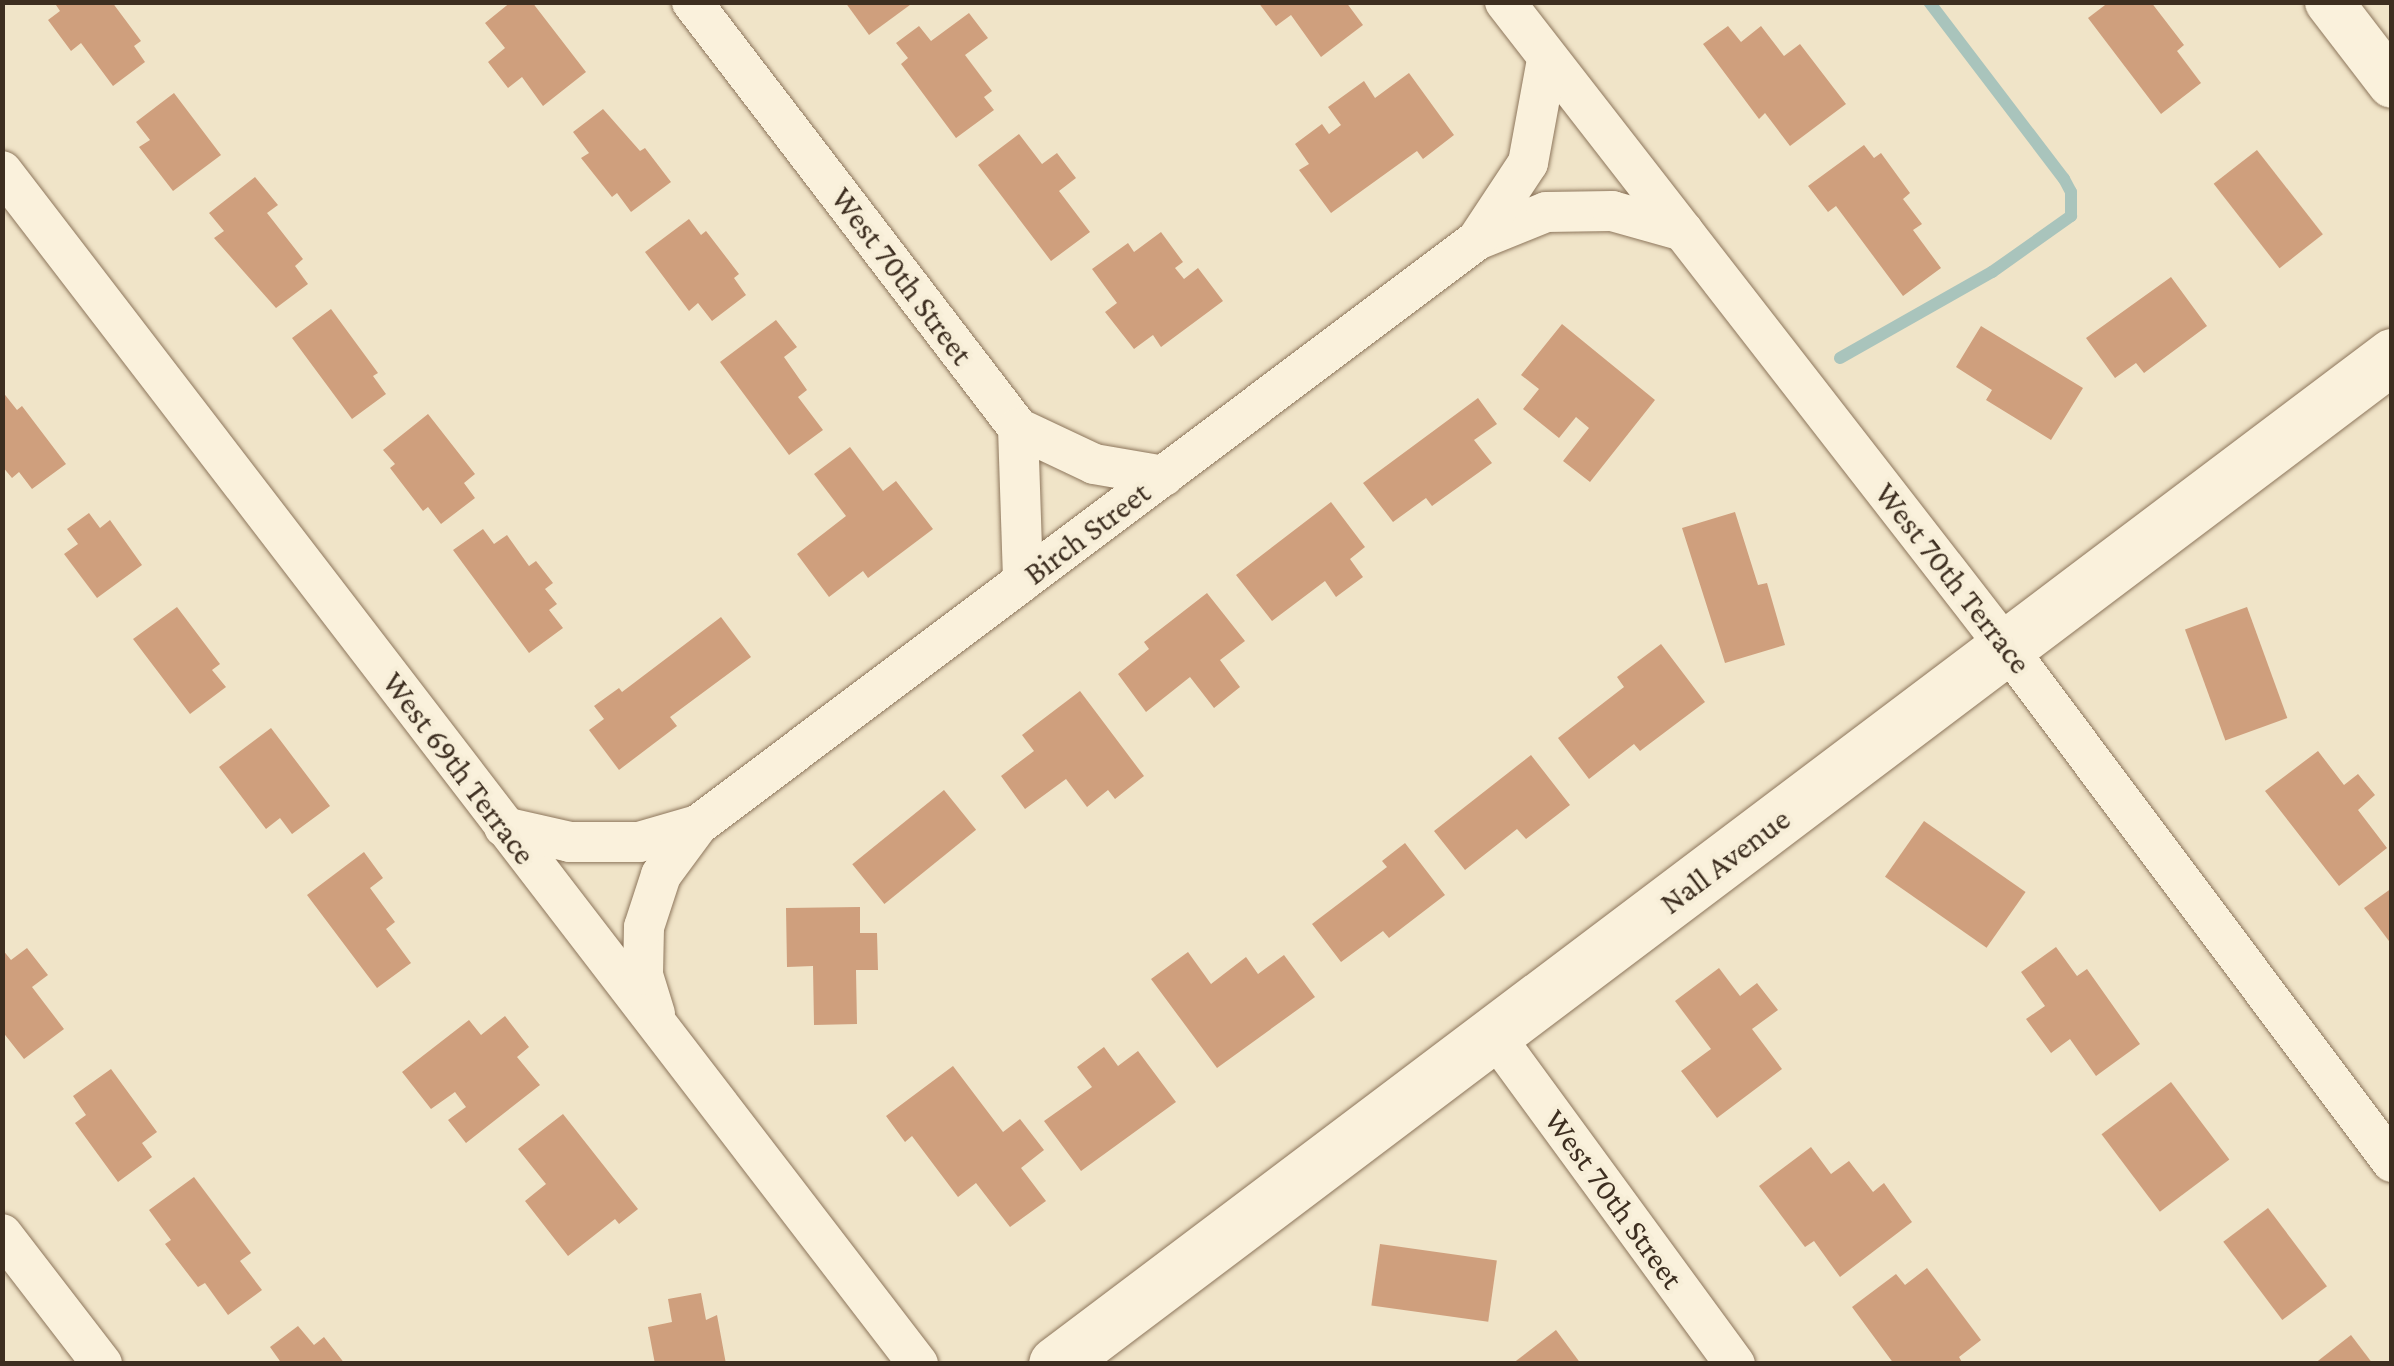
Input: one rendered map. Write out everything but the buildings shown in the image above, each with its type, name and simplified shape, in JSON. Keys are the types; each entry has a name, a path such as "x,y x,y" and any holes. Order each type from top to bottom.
{"main road":[{"name":"Nall Avenue","path":"1056,1364 2392,356"}],"street":[{"name":"West 70th Street","path":"692,2 1018,428"},
{"name":"West 70th Terrace","path":"1504,2 2008,648 2392,1162"},
{"path":"2329,2 2392,84"},
{"name":"Birch Street","path":"504,826 570,842 640,842 698,824 1477,240 1528,163 1548,59"},
{"name":"West 69th Terrace","path":"2,171 918,1364"},
{"path":"1477,240 1546,212 1612,211 1683,231"},
{"path":"1023,580 1018,428 1094,464 1164,476"},
{"path":"659,1027 643,975 644,927 661,875 698,824"},
{"name":"West 70th Street","path":"1494,1035 1735,1364"},
{"path":"2,1234 102,1364"}],"waterway":[{"path":"1840,358 1992,272 2071,216 2071,192 2064,179 1929,2"}]}
